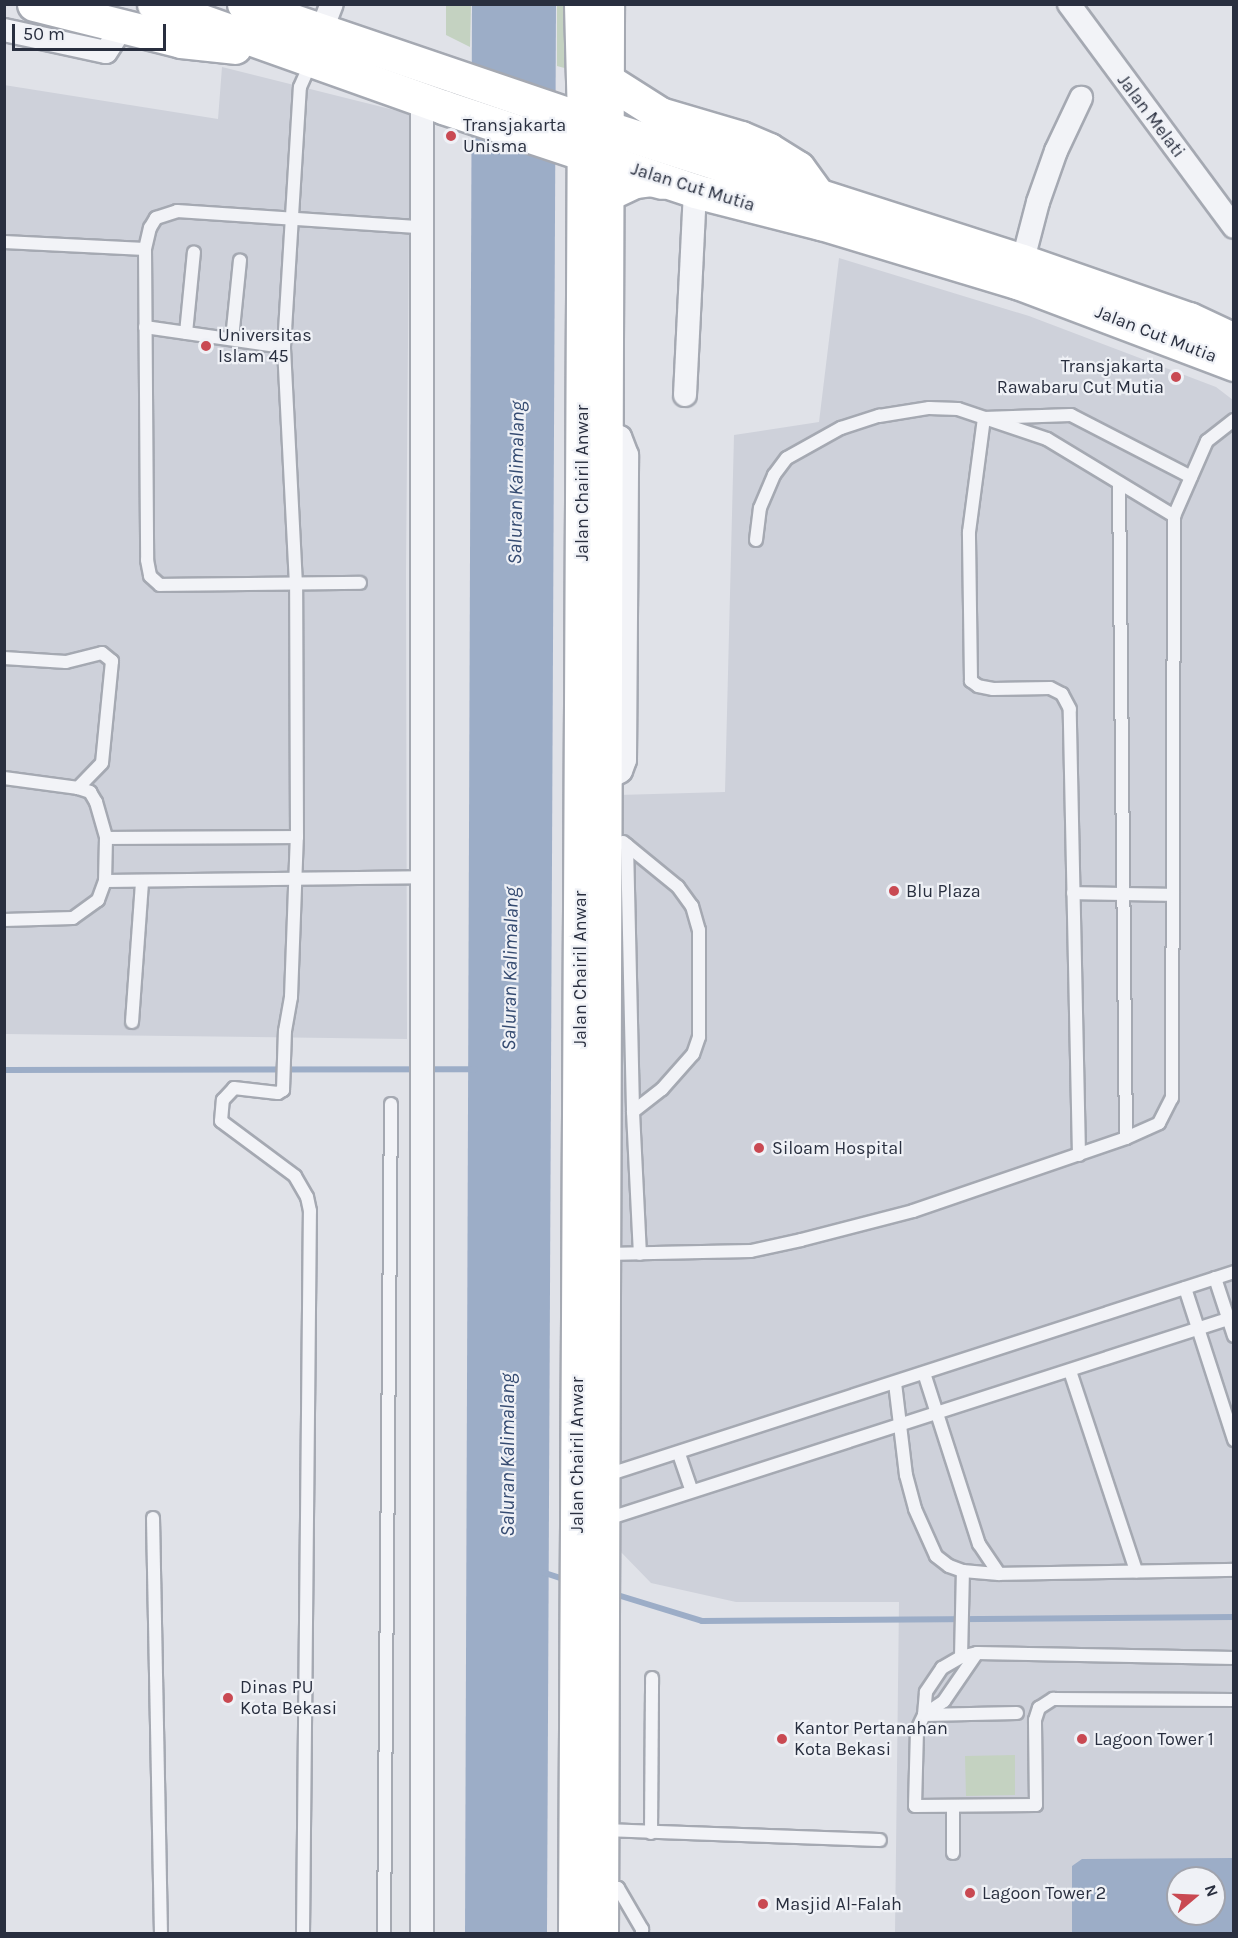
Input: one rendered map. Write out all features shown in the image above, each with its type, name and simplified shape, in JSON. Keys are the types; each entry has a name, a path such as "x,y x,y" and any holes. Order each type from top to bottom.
{"main road":[{"path":"34,4 181,40 220,46 262,17"},
{"name":"Jalan Cut Mutia","path":"154,4 262,17 322,32 444,71 819,197 1020,271 1233,364"},
{"name":"Jalan Chairil Anwar","path":"575,1934 589,1830 593,781 581,4"},
{"name":"Jalan Chairil Anwar","path":"582,118 608,81 607,4"},
{"name":"Jalan Cut Mutia","path":"322,32 432,104 695,191 1020,271 1189,319 1233,340"},
{"path":"608,81 660,114 741,138 769,150 798,168 819,197"},
{"name":"Jalan Chairil Anwar","path":"582,152 607,194 606,434 593,781 616,837 591,1254 602,1520 589,1557"},
{"path":"607,194 635,181 651,179 695,191"},
{"name":"Jalan Chairil Anwar","path":"589,1830 602,1889 601,1934"}],"street":[{"name":"Jalan Melati","path":"1069,4 1233,227"},
{"path":"4,30 106,52 123,26"},
{"path":"1020,271 1056,151 1081,98"},
{"path":"422,1934 420,227 432,104"},
{"path":"685,396 695,191"}],"lane":[{"path":"303,1934 310,1211 307,1197 295,1176 221,1120 223,1100 234,1088 278,1093 283,1090 291,997 297,837 296,585 284,347 300,87 322,32"},
{"path":"360,583 159,585 150,576 147,560 145,249 150,228 156,218 168,213 292,218 420,227"},
{"path":"4,242 145,249"},
{"path":"186,333 194,252"},
{"path":"232,339 240,260"},
{"path":"145,327 284,347"},
{"path":"756,540 760,508 774,475 787,459 841,428 879,416 929,408 958,409 1047,439 1174,516"},
{"path":"984,417 1071,415 1191,477"},
{"path":"984,417 969,532 971,681 978,686 993,689 1050,688 1062,694 1070,709 1079,1155"},
{"path":"591,1254 751,1251 801,1240 913,1211 1079,1155 1159,1123 1172,1098 1174,516 1207,441 1233,420"},
{"path":"1119,483 1126,1138"},
{"path":"4,658 66,662 102,653 112,660 102,763 78,788"},
{"path":"4,778 78,788 90,792 96,802 106,838 105,881 98,900 73,918 4,920"},
{"path":"106,838 297,837"},
{"path":"616,837 678,887 693,906 699,930 699,1037 693,1054 662,1089 633,1112"},
{"path":"616,837 640,1254"},
{"path":"105,881 421,877"},
{"path":"132,1022 141,882"},
{"path":"1073,893 1173,896"},
{"path":"384,1934 391,1104"},
{"path":"602,1477 679,1454 1233,1272"},
{"path":"1215,1278 1231,1318 1233,1336"},
{"path":"1185,1288 1196,1329 1233,1440"},
{"path":"602,1520 1231,1318"},
{"path":"1070,1371 1136,1571"},
{"path":"924,1373 979,1545 999,1574"},
{"path":"895,1383 906,1475 915,1509 927,1539 942,1561 963,1571 999,1574 1233,1570"},
{"path":"679,1454 692,1491"},
{"path":"153,1518 161,1934"},
{"path":"961,1658 963,1571"},
{"path":"924,1715 944,1701 976,1653"},
{"path":"1233,1658 976,1653 961,1658 942,1668 926,1692 924,1715 917,1730 915,1806 1036,1805 1035,1720 1039,1708 1053,1700 1233,1700"},
{"path":"651,1833 652,1678"},
{"path":"924,1715 1017,1713"},
{"path":"953,1806 953,1853"},
{"path":"589,1830 880,1840"},
{"path":"602,1889 618,1888 642,1934"}],"shaded area":[{"name":"Universitas Islam 45","path":"222,67 410,114 406,573 407,1039 5,1034 4,85 218,119"},
{"path":"839,258 1029,316 1216,387 1233,400 1233,1933 895,1933 899,1602 736,1602 651,1583 618,1549 618,795 725,792 734,435 819,422"}],"green space":[{"path":"446,5 471,5 470,47 446,35"},
{"path":"557,5 581,5 583,73 557,66"},
{"path":"1015,1755 1015,1795 966,1796 965,1756"}],"water":[{"name":"Saluran Kalimalang","path":"556,4 547,1933 465,1934 472,5"},
{"path":"1233,1858 1233,1933 1072,1933 1072,1866 1082,1859"}],"waterway":[{"path":"4,1070 475,1069"},
{"path":"542,1572 567,1580"},
{"path":"611,1593 702,1621 1234,1617"}],"place":[{"name":"Transjakarta Unisma","path":"451,136"},
{"name":"Universitas Islam 45","path":"206,346"},
{"name":"Transjakarta Rawabaru Cut Mutia","path":"1176,377"},
{"name":"Blu Plaza","path":"894,891"},
{"name":"Siloam Hospital","path":"759,1148"},
{"name":"Dinas PU Kota Bekasi","path":"228,1698"},
{"name":"Kantor Pertanahan Kota Bekasi","path":"782,1739"},
{"name":"Lagoon Tower 1","path":"1082,1739"},
{"name":"Lagoon Tower 2","path":"970,1893"},
{"name":"Masjid Al-Falah","path":"763,1904"}]}
